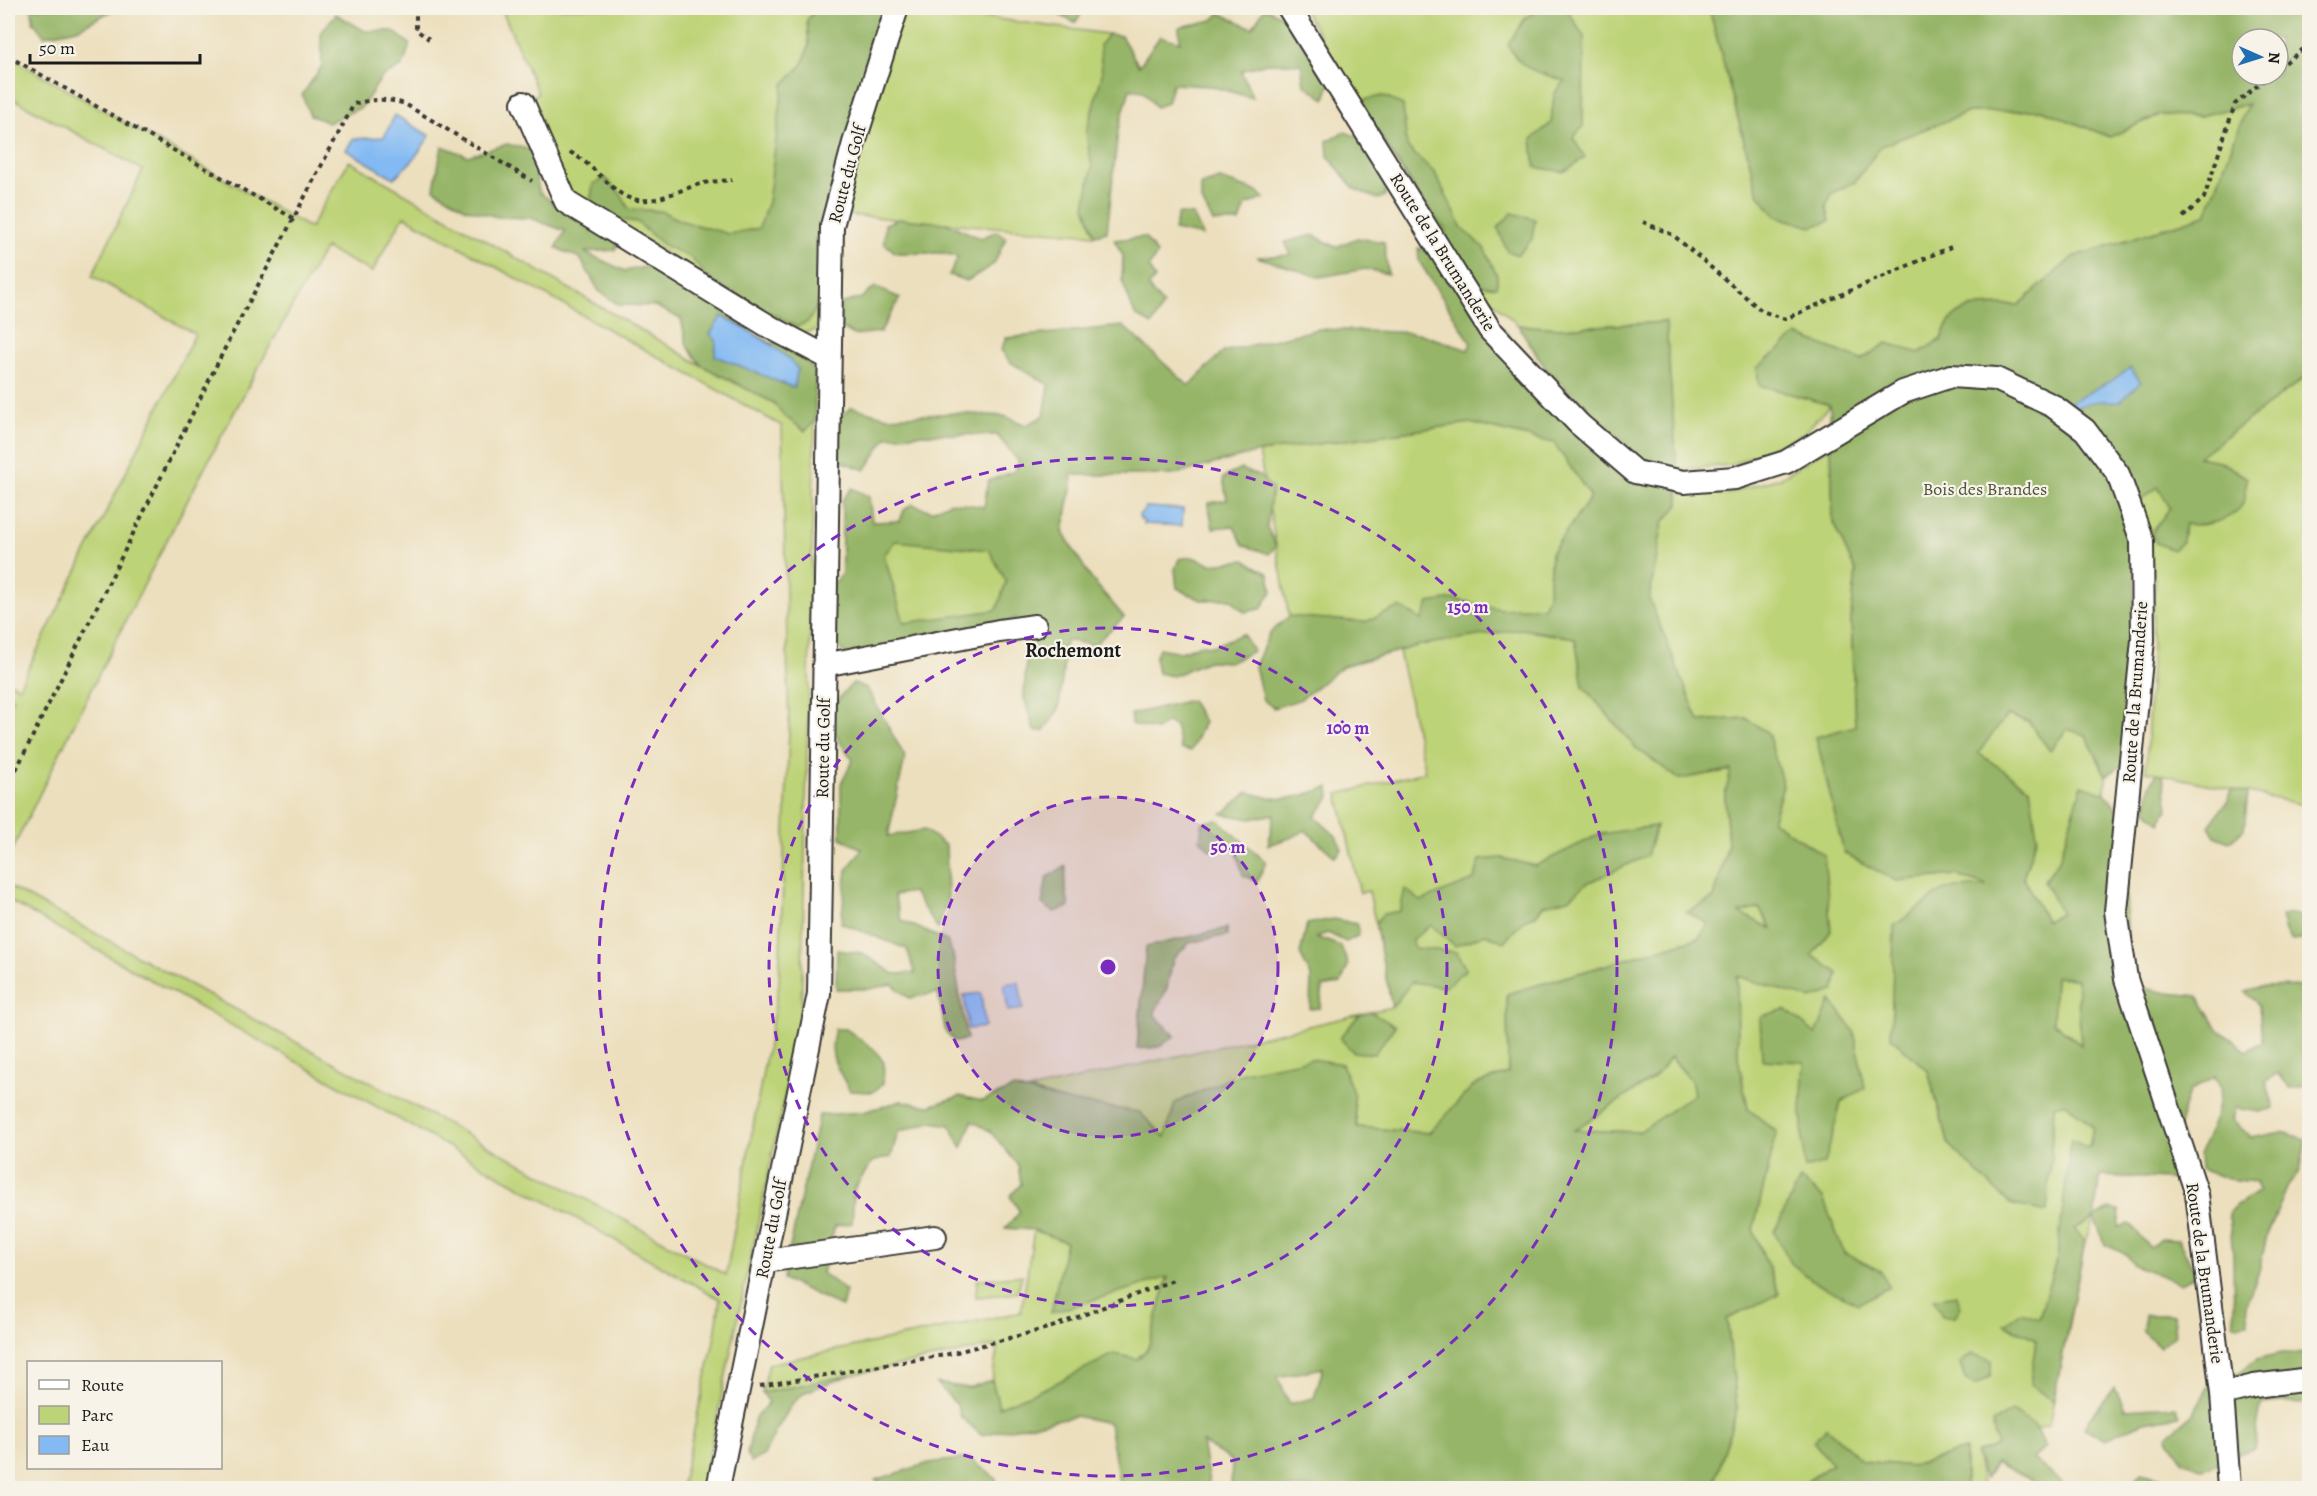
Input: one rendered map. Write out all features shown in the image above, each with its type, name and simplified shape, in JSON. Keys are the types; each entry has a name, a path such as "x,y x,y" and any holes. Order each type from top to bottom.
{"street":[{"name":"Route du Golf","path":"718,1488 819,994 832,226 854,144 897,8"},
{"name":"Route de la Brumanderie","path":"1289,8 1490,330 1579,424 1635,472 1684,482 1735,478 1786,462 1903,392 1952,376 1996,379 2053,406 2085,430 2118,474 2142,541 2143,640 2116,911 2126,979 2197,1194 2222,1394 2229,1488"},
{"path":"523,103 566,202 770,327 829,358"},
{"path":"824,665 1035,626"},
{"path":"765,1261 935,1237"},
{"path":"2222,1394 2254,1386 2310,1379"}],"path":[{"path":"420,8 416,12 416,30 429,39"},
{"path":"2290,59 2310,44"},
{"path":"8,56 292,218"},
{"path":"2183,217 2204,198 2235,104 2256,87"},
{"path":"8,786 218,361 354,104 374,98 391,99 405,104 536,183"},
{"path":"538,141 558,146 586,161 620,193 632,199 644,201 667,196 705,182 732,180"},
{"path":"1643,222 1674,235 1762,310 1785,319 1951,247"},
{"path":"739,1389 945,1355 1052,1327 1176,1280"}],"green space":[{"path":"32,8 117,8 77,29 44,36 33,21"},
{"path":"501,8 817,8 807,20 809,45 803,64 783,85 780,115 832,226 821,318 816,330 801,334 712,283 568,190 523,103 538,93"},
{"path":"817,8 897,8 824,295 808,322 797,327 712,282 691,258 662,244 637,222 622,220 590,204 593,184 605,178 620,193 629,209 661,211 682,221 729,234 759,228 768,202 783,85 803,64 809,45 807,20"},
{"path":"897,8 918,8 1121,36 1095,235 835,214"},
{"path":"1060,8 1083,8 1084,10 1075,23 1060,15"},
{"path":"1265,8 1288,19 1330,83 1325,99 1304,84 1301,64 1266,63 1241,71 1253,98 1210,86 1172,84 1167,103 1156,107 1143,91 1130,89 1118,130 1107,232 1095,235 1085,206 1092,167 1086,133 1102,75 1100,45 1108,34 1121,36 1139,66 1160,36 1180,42 1179,27 1213,20 1220,13 1252,28"},
{"path":"1303,8 1709,8 1758,194 1826,206 1832,193 1855,182 1881,146 1969,112 2042,110 2110,137 2159,115 2200,116 2248,104 2206,215 2073,257 2019,305 1983,306 1962,311 1946,326 1941,339 1919,353 1887,343 1861,360 1797,335 1759,385 1830,405 1802,435 1731,465 1677,470 1665,322 1560,328 1518,325 1473,284 1358,101"},
{"path":"1542,8 1559,8 1568,11 1584,37 1583,126 1573,138 1585,157 1564,172 1535,167 1532,139 1551,123 1554,94 1565,81 1524,65 1512,53 1508,44 1526,17"},
{"name":"Bois des Brandes","path":"1709,8 2309,8 2309,374 2198,457 2220,461 2247,478 2244,502 2233,514 2209,523 2185,524 2183,541 2173,550 2156,543 2151,533 2170,508 2158,487 2136,503 2131,760 2106,776 2086,735 2067,729 2050,751 2029,722 2007,715 1978,753 2030,788 2037,836 2023,877 2046,921 2061,913 2044,881 2059,861 2082,785 2105,793 2125,818 2128,985 2198,996 2218,1029 2247,1051 2262,1041 2259,1005 2245,992 2259,987 2309,986 2309,1082 2301,1087 2290,1088 2278,1073 2266,1081 2274,1108 2260,1112 2235,1108 2232,1119 2251,1138 2282,1132 2306,1139 2300,1171 2288,1186 2267,1235 2259,1271 2246,1304 2248,1323 2234,1324 2233,1256 2229,1213 2259,1191 2256,1182 2228,1179 2200,1169 2199,1155 2215,1118 2221,1089 2215,1076 2189,1091 2177,1132 2192,1180 2100,1176 2094,1218 2074,1229 2085,1241 2053,1402 2030,1384 2036,1339 2004,1324 2021,1312 2039,1318 2057,1257 2071,1140 2089,1148 2093,1127 2066,1103 2054,1106 2047,1212 2010,1204 1949,1145 1928,1071 1891,1037 1894,926 1945,889 1987,886 1955,875 1896,881 1844,853 1816,737 1855,726 1851,616 1856,572 1833,522 1830,405 1759,385 1757,368 1797,335 1861,360 1887,343 1919,353 1941,340 1946,327 1962,312 1983,306 2019,305 2073,257 2206,215 2248,104 2200,116 2159,115 2110,137 2042,110 1969,112 1881,146 1855,182 1832,193 1826,206 1830,221 1811,227 1776,216 1758,194","holes":["2055,977 2077,979 2081,1045 2053,1022"]},
{"path":"336,14 365,31 393,31 410,44 403,66 382,77 362,107 328,123 310,115 302,95 322,66 321,32"},
{"path":"8,56 310,228 349,161 701,365 774,403 784,416 806,430 815,421 801,1019 702,1488 681,1488 715,1336 720,1299 8,900 8,886 726,1275 779,984 789,729 782,426 404,216 372,272 325,248 241,399 161,551 8,859 8,708 13,698 8,695 8,681 19,687 195,334 92,276 143,170 8,96"},
{"path":"1382,96 1403,105 1407,147 1435,173 1462,228 1484,248 1497,275 1497,287 1473,284 1447,247 1446,231 1422,200 1358,101"},
{"path":"1344,132 1359,137 1387,175 1385,196 1378,199 1354,189 1328,156 1327,141"},
{"path":"507,144 532,150 539,192 581,223 619,242 615,250 584,252 625,271 654,265 707,298 748,330 771,343 791,340 815,373 815,421 805,431 784,416 774,403 701,365 687,346 681,319 655,306 619,305 599,291 580,258 556,248 565,231 530,218 497,217 465,208 434,189 442,146 468,156"},
{"path":"1220,179 1258,192 1264,199 1246,205 1240,222 1213,222 1201,199 1201,185"},
{"path":"1512,213 1535,219 1532,239 1518,255 1507,251 1498,228"},
{"path":"1178,214 1193,215 1203,236 1174,230"},
{"path":"900,219 945,223 981,238 997,231 1006,238 994,264 967,281 949,275 958,257 943,253 896,253 884,243 885,224"},
{"path":"1313,235 1336,247 1357,238 1384,242 1388,274 1365,269 1319,277 1257,257 1291,255 1285,242"},
{"path":"1145,237 1157,254 1149,267 1155,279 1148,287 1163,305 1152,325 1135,315 1122,281 1123,255 1114,240"},
{"path":"1418,248 1432,252 1625,456 1678,488 1679,505 1663,522 1649,599 1699,721 1746,718 1768,733 1783,786 1772,821 1824,855 1831,931 1812,955 1838,973 1834,991 1811,999 1737,976 1738,1058 1748,1109 1777,1132 1753,1230 1779,1294 1727,1319 1737,1409 1713,1488 1231,1488 1232,1461 1202,1442 1210,1488 1120,1488 1109,1423 1075,1416 981,1435 960,1416 957,1405 936,1383 968,1388 992,1380 999,1407 1048,1387 1114,1354 1137,1359 1148,1348 1168,1277 1051,1313 1066,1242 1034,1230 1005,1228 1020,1212 1010,1196 1021,1184 1018,1165 990,1131 972,1121 962,1148 950,1125 931,1122 898,1132 891,1157 872,1162 854,1189 852,1223 835,1226 822,1273 846,1291 842,1307 783,1279 819,1115 863,1112 901,1101 929,1106 960,1096 982,1101 1014,1088 1067,1101 1139,1112 1165,1137 1175,1103 1244,1072 1311,1059 1342,1064 1353,1093 1357,1127 1429,1133 1474,1085 1508,1073 1507,994 1698,938 1709,924 1687,912 1714,898 1728,845 1725,795 1731,770 1679,779 1635,747 1583,686 1575,638 1522,629 1421,645 1343,666 1301,699 1274,708 1263,700 1255,666 1269,634 1289,616 1365,622 1400,607 1422,620 1429,603 1453,599 1501,609 1543,607 1548,596 1551,553 1591,497 1554,443 1470,423 1259,452 1172,475 1071,475 1072,484 1063,532 1090,577 1124,617 1094,645 1066,640 1059,709 1044,731 1034,731 1024,697 1027,647 1016,618 878,669 843,652 831,637 832,586 842,574 842,500 852,488 869,497 872,522 900,521 904,510 912,504 931,511 951,502 984,507 988,481 1015,471 1019,462 997,435 924,434 887,437 865,470 838,460 837,420 851,407 888,417 956,413 1004,416 1026,425 1044,416 1049,385 1010,362 1001,350 1006,338 1123,326 1189,386 1223,352 1318,329 1418,333 1468,350 1471,343 1419,261","holes":["895,541 989,550 1006,581 997,610 904,623 884,555","1759,908 1772,929 1740,913","1671,1057 1691,1080 1694,1094 1639,1132 1574,1130 1654,1078","1323,1368 1314,1398 1290,1404 1277,1377"]},
{"path":"875,287 900,298 880,332 854,335 841,327 840,304 861,298"},
{"path":"1666,322 1677,470 1642,460 1546,369 1518,325 1560,328"},
{"path":"2309,374 2309,806 2146,771 2155,579 2136,503"},
{"path":"1470,423 1555,443 1591,497 1551,553 1548,596 1533,632 1575,638 1583,686 1635,747 1679,779 1732,770 1725,795 1728,845 1714,898 1688,912 1709,924 1699,938 1507,994 1508,1073 1474,1085 1429,1133 1357,1127 1353,1093 1166,1137 1067,1101 1029,1090 1392,1007 1369,891 1360,893 1338,794 1425,772 1396,637 1298,665 1259,452"},
{"path":"1831,446 1833,522 1856,572 1851,616 1855,727 1816,737 1896,881 1956,875 1989,887 1891,1037 1928,1071 1949,1145 2047,1212 2054,1106 2066,1103 2093,1127 2074,1228 2094,1218 2085,1241 2049,1425 1976,1454 1983,1488 1965,1488 1965,1450 1911,1466 1862,1461 1827,1428 1832,1464 1798,1488 1713,1488 1737,1409 1727,1319 1779,1293 1753,1230 1777,1132 1748,1109 1738,1058 1737,975 1811,999 1812,955 1824,855 1772,821 1783,786 1746,718 1699,721 1649,599 1663,522 1679,505 1678,488 1726,494 1780,478"},
{"path":"1241,469 1259,476 1272,488 1267,527 1276,546 1269,554 1243,545 1234,526 1213,528 1208,503 1227,500 1223,478"},
{"path":"1014,527 1024,616 843,652 842,531"},
{"path":"1192,557 1211,564 1245,560 1269,574 1272,591 1261,609 1244,612 1231,599 1201,600 1177,588 1175,569 1179,559"},
{"path":"1243,634 1253,651 1231,662 1208,661 1173,676 1158,673 1155,658 1159,648 1181,652 1199,645 1213,646"},
{"path":"853,683 867,688 905,757 888,836 925,830 946,846 948,896 938,929 913,892 894,895 901,920 947,941 953,955 967,1039 956,1042 946,1033 938,993 909,998 892,984 870,989 836,989 837,950 862,953 894,974 915,973 907,949 841,923 847,870 862,849 841,838 841,784 853,760 838,739 832,721 836,703"},
{"path":"1191,700 1204,722 1191,751 1181,749 1175,726 1167,722 1156,730 1131,724 1131,714"},
{"path":"2007,715 2029,722 2050,750 2067,729 2086,735 2106,776 2105,793 2082,786 2059,861 2044,880 2061,913 2046,921 2023,877 2037,836 1977,753"},
{"path":"2157,773 2163,775 2168,809 2160,823 2146,809 2150,786"},
{"path":"1329,787 1330,797 1315,817 1336,836 1342,849 1335,857 1305,830 1293,837 1268,845 1274,814 1251,819 1222,814 1248,792 1280,799"},
{"path":"2232,790 2248,793 2244,829 2229,842 2215,836 2209,826 2228,800"},
{"path":"1218,820 1266,862 1257,882 1243,875 1235,847 1210,850 1200,839 1203,822"},
{"path":"1656,826 1647,856 1587,883 1569,899 1543,905 1536,915 1524,920 1504,942 1486,934 1455,946 1431,925 1412,940 1415,948 1456,952 1466,969 1445,987 1412,982 1392,1007 1375,923 1383,914 1400,911 1405,889 1421,901 1474,880 1480,860 1502,858 1535,866 1600,834"},
{"path":"1066,866 1065,886 1069,907 1054,912 1042,904 1047,877"},
{"path":"1759,908 1773,930 1739,913"},
{"path":"2293,914 2303,917 2309,930 2309,939 2292,941 2285,932 2281,916"},
{"path":"1334,919 1357,924 1359,935 1346,942 1328,933 1316,937 1341,946 1348,965 1341,983 1323,987 1320,1008 1310,1009 1311,976 1300,954 1307,924"},
{"path":"1227,928 1228,935 1189,943 1173,959 1167,988 1154,1014 1175,1036 1159,1047 1137,1049 1146,947"},
{"path":"2055,977 2077,979 2082,1046 2053,1022"},
{"path":"1831,1000 1854,1031 1865,1088 1841,1102 1825,1163 1805,1169 1801,1111 1804,1062 1762,1060 1760,1017 1785,1009 1816,1034"},
{"path":"1371,1012 1395,1026 1374,1054 1353,1052 1340,1038 1359,1015"},
{"path":"835,1029 846,1029 875,1050 884,1063 883,1084 873,1092 850,1091 837,1068 833,1055"},
{"path":"1670,1057 1691,1080 1695,1094 1639,1132 1573,1130 1654,1078"},
{"path":"1800,1179 1823,1198 1844,1253 1881,1271 1889,1287 1858,1304 1816,1283 1791,1263 1774,1232"},
{"path":"2109,1209 2120,1211 2118,1227 2130,1224 2150,1248 2160,1239 2178,1240 2194,1268 2195,1276 2180,1283 2134,1265 2127,1255 2106,1245 2094,1218"},
{"path":"1034,1230 1066,1242 1052,1312 1168,1277 1148,1348 1137,1359 1048,1387 999,1407 992,1380 998,1345 762,1393 769,1364 1021,1312"},
{"path":"1022,1275 1017,1293 976,1297 977,1280"},
{"path":"1956,1295 1961,1307 1955,1316 1942,1316 1934,1299"},
{"path":"2145,1315 2173,1315 2175,1335 2160,1347 2143,1332"},
{"path":"2282,1353 2309,1354 2309,1403 2261,1404 2254,1449 2203,1469 2183,1461 2167,1436 2192,1415 2215,1376 2240,1372 2257,1359"},
{"path":"1972,1354 1991,1360 1991,1376 1975,1386 1965,1379 1960,1363"},
{"path":"851,1375 805,1392 792,1404 764,1455 751,1463 747,1454 755,1418 769,1402 762,1393"},
{"path":"2115,1388 2125,1409 2176,1406 2180,1416 2144,1422 2105,1439 2084,1428"},
{"path":"2012,1411 2033,1425 2046,1447 2033,1459 2069,1488 2045,1488 1996,1463 1985,1479 1976,1454 1997,1445 1992,1423"},
{"path":"1827,1428 1862,1461 1911,1466 1965,1450 1965,1488 1798,1488 1832,1464 1813,1441"},
{"path":"969,1458 995,1478 1000,1488 886,1488 875,1480 929,1463"},
{"path":"2141,1473 2161,1478 2173,1488 2128,1488"}],"water":[{"path":"395,115 430,136 413,160 394,178 346,150 353,139 384,137"},
{"path":"722,316 763,339 790,360 798,369 794,388 715,356 716,340 710,334"},
{"path":"2130,368 2141,382 2119,402 2094,402 2070,410 2065,405 2112,380"},
{"path":"1145,507 1183,509 1182,526 1144,524 1139,515"},
{"path":"1019,982 1023,1009 1008,1011 1004,984"},
{"path":"981,993 985,1027 968,1029 964,995"}],"district":[{"name":"Rochemont","path":"1073,650"}]}
